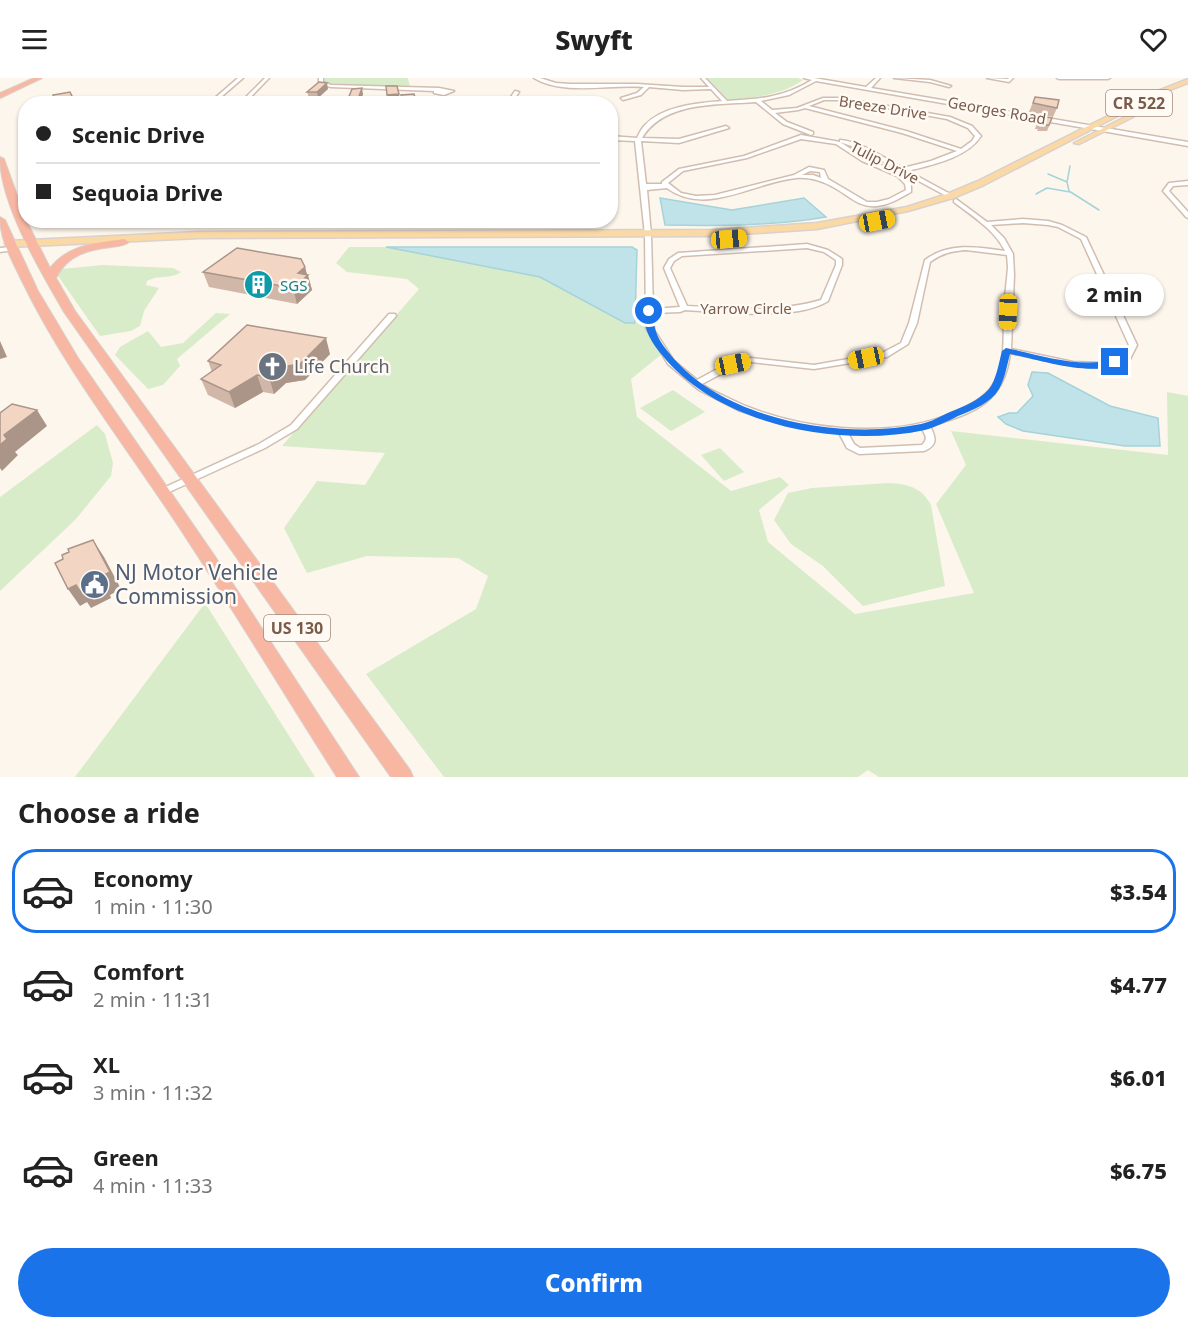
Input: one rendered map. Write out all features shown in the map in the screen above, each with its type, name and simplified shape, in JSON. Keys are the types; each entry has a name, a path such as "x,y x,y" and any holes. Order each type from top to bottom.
{"highway":[{"path":"0,87 37,78"},
{"path":"0,96 37,78"},
{"name":"US 130","path":"0,159 18,212"},
{"name":"US 130","path":"0,220 5,247 32,292 349,777"},
{"name":"US 130","path":"25,228 50,279 109,368 403,777"},
{"path":"50,279 57,263 70,254 124,242"}],"main road":[{"name":"CR 522","path":"953,198 1091,127 1188,81"},
{"name":"CR 522","path":"5,247 199,235 729,239 840,228 896,217 953,198 1106,129 1188,86"},
{"name":"CR 522","path":"32,245 201,240 648,237"}],"street":[{"path":"220,96 241,78"},
{"path":"249,96 267,78"},
{"path":"321,78 321,83 331,86 438,93"},
{"path":"536,78 555,84 679,90 711,88"},
{"path":"703,78 725,102"},
{"path":"868,88 878,78"},
{"path":"896,78 930,81 949,86"},
{"path":"989,78 1010,81 1011,78"},
{"path":"1059,78 1108,78"},
{"path":"696,384 733,364 751,360 814,367 884,355 904,344 913,322 927,261 934,254 950,250 966,250 1010,254 1006,351 995,388 976,405 925,426 900,431 843,432 784,423 735,405 696,384 661,349 649,328 648,237 638,140 650,123 666,114 691,107 789,94 810,79"},
{"name":"Georges Road","path":"810,79 1188,144"},
{"path":"623,99 639,94 648,87"},
{"path":"514,96 517,92"},
{"name":"Tulip Drive","path":"755,99 796,129 853,144 953,198 997,236 1010,254"},
{"name":"Breeze Drive","path":"771,112 806,107 823,99 842,99 948,118 970,127 978,136 975,143 960,150 929,164 903,170"},
{"path":"806,107 904,132 960,150"},
{"path":"618,139 687,140 726,128"},
{"path":"801,136 838,143 864,160 899,175 909,183 909,191 897,198 873,204 861,203 825,180 796,176 708,197 684,196 671,191 664,183 681,170 744,157 801,136"},
{"path":"864,160 879,157"},
{"path":"1188,183 1171,184 1166,191 1188,216"},
{"path":"642,187 667,186"},
{"path":"984,224 1035,220 1053,222 1084,238 1133,345 1127,357 1104,366 1073,364 1006,351"},
{"name":"Yarrow Circle","path":"649,308 782,311 806,308 824,301 839,265 839,259 826,251 807,246 680,254 671,260 667,268 684,308"},
{"path":"164,491 262,446 294,427 392,316"},
{"path":"843,432 850,446 859,451 924,448 930,442 931,437 925,426"}],"green space":[{"path":"324,78 408,78 410,87 332,85 325,82"},
{"path":"707,78 798,78 803,80 778,92 731,100 727,99"},
{"path":"349,247 386,247 540,277 625,323 648,323 662,354 631,379 637,417 731,491 780,477 789,485 759,510 768,542 855,614 974,593 936,504 966,465 951,431 1168,455 1167,392 1188,396 1188,777 879,777 868,770 858,777 444,777 366,674 476,609 488,576 458,558 367,556 307,573 284,528 317,481 365,485 385,453 282,446 419,289 407,279 347,272 336,263"},
{"path":"103,265 173,268 181,272 173,276 147,281 146,285 159,288 144,311 140,326 131,331 100,336 58,276 61,269"},
{"path":"216,313 230,314 177,359 180,366 163,385 148,389 115,355 120,347 148,331 161,347 183,343"},
{"path":"673,390 705,412 671,431 640,408"},
{"path":"97,425 105,434 113,463 111,476 76,519 0,591 0,497"},
{"path":"720,448 744,472 724,481 701,455"},
{"path":"902,484 918,490 931,505 945,586 863,606 823,566 791,544 774,520 788,493 812,488"},
{"path":"205,603 315,777 75,777"}],"water":[{"path":"660,198 732,210 804,198 826,217 766,224 665,225"},
{"path":"386,247 632,247 637,250 635,323 625,323 540,277"},
{"path":"1032,372 1048,373 1110,406 1158,418 1160,446 1125,446 1023,431 1006,424 998,417 1017,413 1033,396 1028,385"}],"building":[{"path":"319,82 327,83 317,92 307,92"},
{"path":"386,86 397,86 399,94 387,95"},
{"path":"362,88 359,96 349,96 352,89"},
{"path":"70,92 72,96 53,96"},
{"path":"1035,97 1059,100 1057,108 1033,103"},
{"path":"1041,116 1052,118 1049,125 1037,123"},
{"path":"237,248 301,259 305,267 298,273 308,275 293,288 203,272"},
{"path":"247,325 326,338 300,364 281,367 269,377 257,375 229,392 201,379 221,365 208,361"},
{"path":"12,404 37,410 4,435 7,439 0,445 0,413"},
{"path":"93,540 110,572 98,578 100,581 80,591 76,585 68,589 55,563 63,559 62,555 69,552 68,549"}],"waterway":[{"path":"1067,182 1070,166"},
{"path":"1048,174 1067,182"},
{"path":"1067,182 1069,191 1099,210"},
{"path":"1036,194 1047,188 1070,192"}],"place":[{"name":"SGS","path":"259,285"},
{"name":"Life Church","path":"273,366"},
{"name":"NJ Motor Vehicle Commission","path":"94,584"}],"route":[{"path":"649,311 649,328 661,349 696,384 735,405 784,423 843,432 900,431 925,426 976,405 995,388 1006,351 1073,364 1104,366 1115,362"}]}
